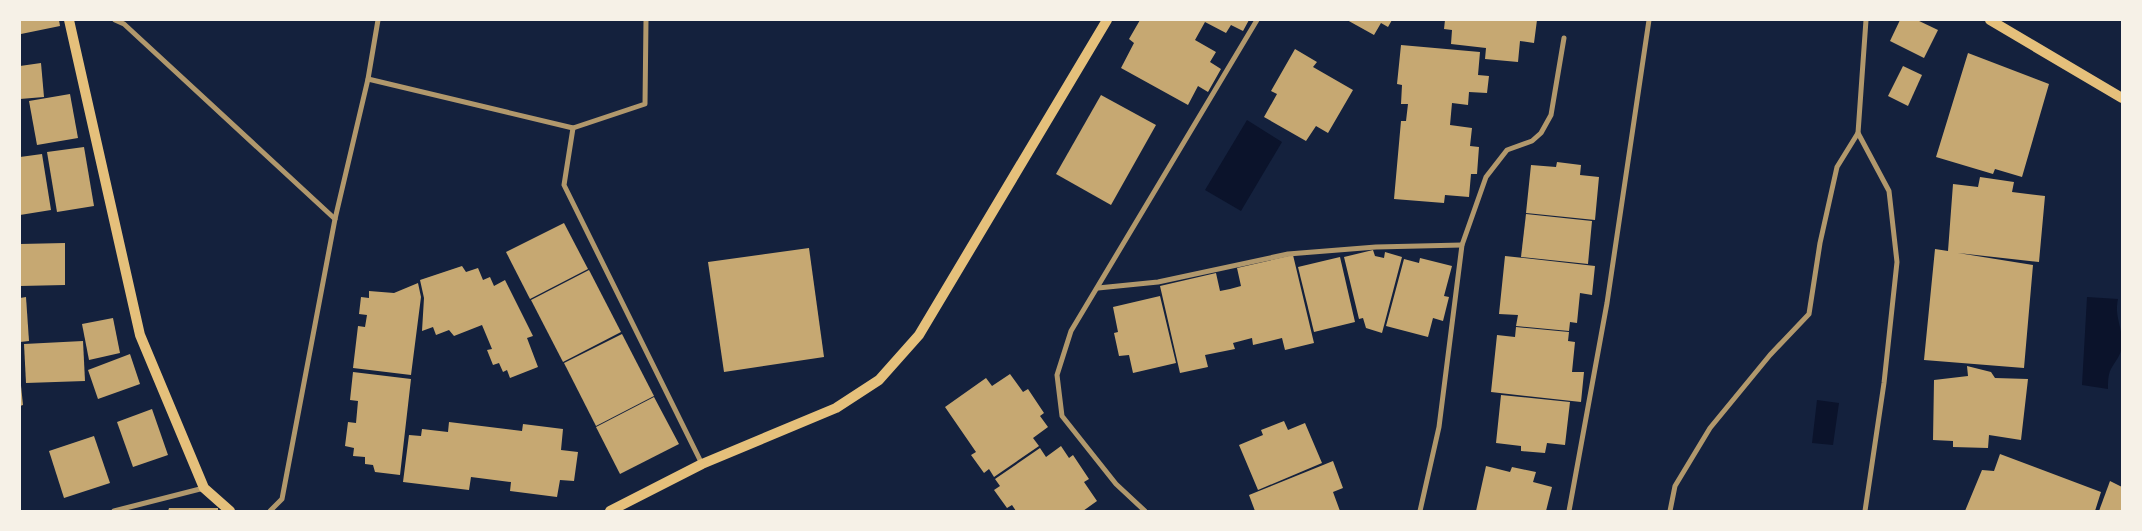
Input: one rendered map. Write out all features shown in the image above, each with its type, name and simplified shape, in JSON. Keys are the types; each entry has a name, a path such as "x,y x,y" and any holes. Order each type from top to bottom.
{"main road":[{"path":"69,20 140,335 204,488 230,511"},
{"path":"610,511 702,464 836,408 879,380 920,335 1107,20"},
{"path":"1990,20 2122,98"}],"street":[{"path":"115,20 124,24 335,219"},
{"path":"270,511 282,499 335,219 368,79 378,20"},
{"path":"368,79 574,128 645,104 646,20"},
{"path":"1145,511 1116,484 1062,416 1057,376 1071,331 1256,20"},
{"path":"1569,511 1607,303 1649,20"},
{"path":"1670,511 1675,486 1710,428 1770,355 1809,314 1820,243 1837,167 1858,133 1866,20"},
{"path":"1420,511 1439,427 1462,246 1486,177 1507,150 1532,141 1541,133 1550,115 1564,38"},
{"path":"574,128 564,186 702,464"},
{"path":"1858,133 1889,191 1896,262 1884,383 1865,511"},
{"path":"1098,288 1158,282 1288,254 1376,247 1462,246"},
{"path":"114,511 204,488"}],"water":[{"path":"1247,120 1282,142 1241,211 1205,190"},
{"path":"2087,297 2118,299 2117,311 2122,345 2110,371 2108,389 2082,385"},
{"path":"1817,400 1839,403 1833,445 1812,443"}],"building":[{"path":"20,20 59,20 60,26 21,34"},
{"path":"1140,20 1249,20 1243,31 1231,25 1226,33 1205,22 1195,40 1216,52 1210,62 1221,69 1208,92 1198,86 1188,105 1121,68 1134,43 1129,39"},
{"path":"1347,20 1392,20 1388,27 1381,23 1374,35"},
{"path":"1445,20 1537,20 1534,43 1520,41 1518,62 1485,59 1486,48 1451,44 1452,30 1444,29"},
{"path":"1900,20 1917,20 1938,30 1924,58 1890,41"},
{"path":"1401,45 1480,52 1478,75 1489,76 1487,93 1469,92 1468,105 1452,103 1450,125 1472,128 1470,146 1479,147 1477,174 1471,174 1469,197 1445,195 1444,203 1394,199 1401,121 1406,121 1408,104 1401,104 1402,85 1397,84"},
{"path":"1295,49 1317,62 1313,67 1353,90 1328,133 1316,126 1306,141 1264,117 1277,94 1271,91"},
{"path":"1968,53 2049,84 2022,177 1995,169 1993,174 1936,157"},
{"path":"41,63 44,97 20,99 20,66"},
{"path":"1903,66 1922,75 1908,106 1888,96"},
{"path":"70,94 78,138 37,145 29,101"},
{"path":"1101,95 1156,125 1111,205 1056,174"},
{"path":"84,147 94,206 57,212 47,152"},
{"path":"42,154 51,210 20,215 20,157"},
{"path":"1557,162 1581,165 1580,175 1599,177 1595,220 1526,213 1531,165 1556,167"},
{"path":"1980,177 2014,182 2012,192 2045,196 2039,262 1958,253 2033,265 2024,368 1924,360 1935,249 1948,251 1953,184 1978,187"},
{"path":"1526,214 1592,221 1588,264 1521,257"},
{"path":"564,223 588,269 530,299 506,252"},
{"path":"65,243 65,285 20,286 20,244"},
{"path":"809,248 824,357 724,372 708,262"},
{"path":"1373,250 1375,256 1384,258 1385,252 1402,257 1382,333 1366,328 1363,318 1359,319 1344,257"},
{"path":"1293,255 1314,343 1285,350 1282,338 1253,345 1252,338 1233,343 1235,349 1205,355 1208,367 1180,373 1160,286 1216,273 1220,291 1230,289 1241,286 1237,268"},
{"path":"1505,256 1595,266 1592,295 1580,293 1577,323 1570,322 1569,331 1516,326 1518,315 1499,314"},
{"path":"1340,257 1355,322 1314,332 1298,267"},
{"path":"1420,258 1452,266 1444,296 1449,297 1443,321 1433,318 1428,337 1386,326 1404,259 1419,263"},
{"path":"462,266 466,272 478,268 483,280 490,277 494,286 505,280 533,336 527,338 538,367 510,378 507,370 503,372 499,363 493,365 487,350 492,349 482,325 454,336 449,330 436,335 433,327 422,331 424,298 420,280"},
{"path":"589,270 621,332 563,362 531,300"},
{"path":"418,283 421,297 411,375 353,368 358,326 365,327 367,315 359,314 361,297 369,298 369,291 394,293"},
{"path":"1160,296 1176,363 1133,373 1129,355 1119,356 1114,333 1118,332 1113,307"},
{"path":"26,297 29,341 20,342 20,298"},
{"path":"113,318 120,353 89,360 82,324"},
{"path":"1516,327 1569,332 1568,341 1575,342 1572,372 1584,372 1581,402 1491,392 1497,335 1515,337"},
{"path":"622,334 654,396 596,426 564,363"},
{"path":"83,341 85,381 26,383 24,344"},
{"path":"130,354 140,384 98,399 88,370"},
{"path":"1967,366 1991,372 1995,378 2028,379 2021,440 1989,435 1988,448 1953,447 1953,441 1933,440 1934,380 1968,376"},
{"path":"353,372 411,379 400,475 375,472 373,465 365,464 365,457 353,456 354,448 345,446 348,422 356,423 358,401 350,400"},
{"path":"1010,374 1023,392 1028,389 1044,413 1040,416 1048,427 1033,438 1039,446 994,477 989,469 984,473 971,455 976,452 945,407 986,378 992,386"},
{"path":"20,376 23,405 20,406"},
{"path":"1501,395 1570,402 1565,445 1547,443 1545,453 1521,451 1521,446 1496,443"},
{"path":"654,397 679,444 620,474 596,427"},
{"path":"152,409 168,455 133,467 117,422"},
{"path":"1284,421 1288,430 1305,423 1322,463 1258,490 1239,445 1263,435 1261,430"},
{"path":"449,422 522,431 523,424 563,429 561,450 578,452 574,481 560,480 557,497 510,491 511,482 471,477 469,490 403,482 409,435 421,436 422,429 448,432"},
{"path":"94,436 110,483 64,498 49,451"},
{"path":"1061,446 1069,458 1073,455 1089,479 1084,482 1097,501 1083,511 1016,511 1012,505 1007,508 994,490 1000,486 995,479 1040,448 1046,457"},
{"path":"2000,454 2101,492 2095,511 1965,511 1982,470 1994,471"},
{"path":"1333,461 1343,488 1333,492 1340,511 1255,511 1249,495"},
{"path":"1486,466 1510,472 1512,467 1536,472 1533,482 1552,487 1546,511 1476,511"},
{"path":"2110,481 2122,487 2122,511 2099,511"},
{"path":"169,508 218,508 218,511 168,511"}]}
